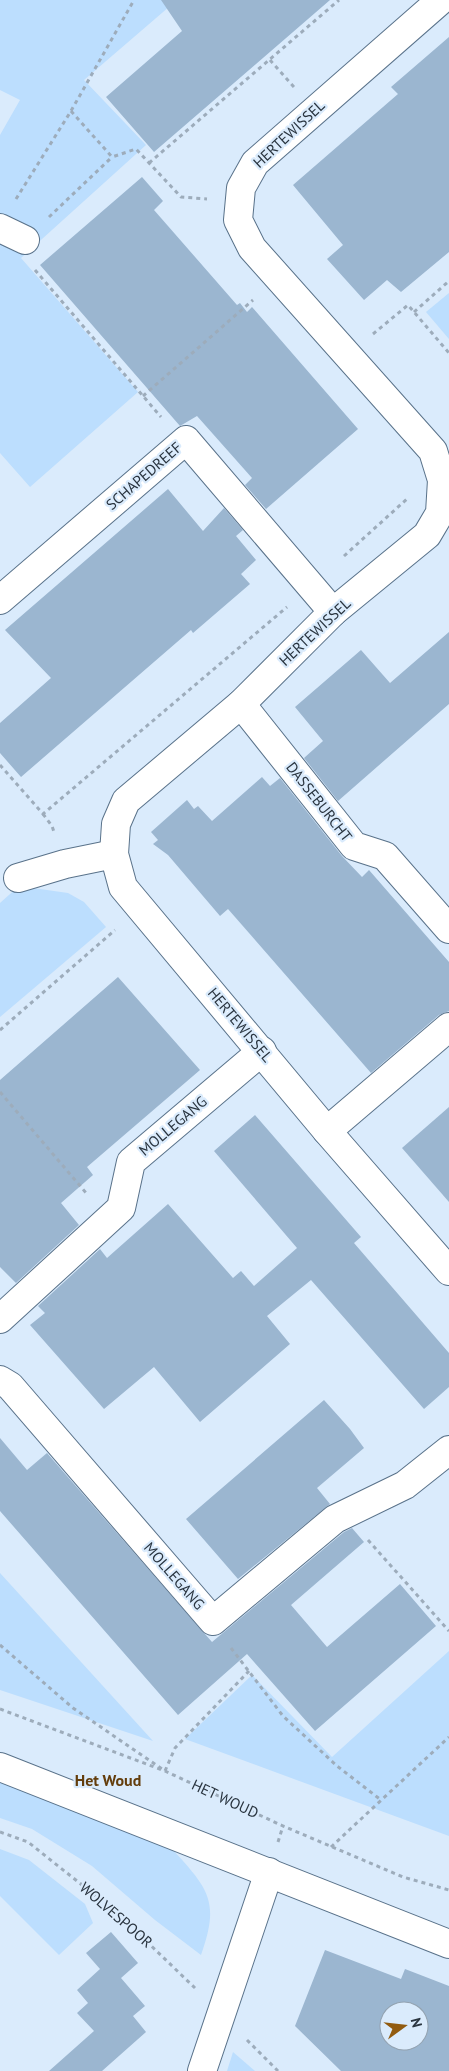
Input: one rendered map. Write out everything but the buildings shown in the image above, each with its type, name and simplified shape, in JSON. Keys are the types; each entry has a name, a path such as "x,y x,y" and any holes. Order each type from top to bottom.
{"street":[{"name":"HERTEWISSEL","path":"441,0 255,163 241,188 238,220 252,248 433,451 442,480 440,513 427,535 333,612 240,704 126,800 116,824 114,854 123,887 327,1131 449,1271"},
{"path":"6,217 25,240"},
{"name":"SCHAPEDREEF","path":"0,600 186,440 333,612"},
{"name":"DASSEBURCHT","path":"240,704 354,846 385,856 449,929"},
{"path":"18,878 64,864 114,854"},
{"path":"327,1131 449,1027"},
{"name":"MOLLEGANG","path":"0,1319 121,1208 131,1162 262,1052"},
{"name":"MOLLEGANG","path":"0,1380 10,1386 213,1621 335,1519 405,1485 449,1450"},
{"path":"0,1767 449,1944"},
{"path":"202,2071 269,1872"}],"path":[{"path":"6,217 71,111 134,0"},
{"path":"149,163 339,0"},
{"path":"71,111 112,157"},
{"path":"183,443 16,248 112,157 136,149 181,197 240,202"},
{"path":"143,396 278,278"},
{"path":"414,312 449,281"},
{"path":"348,356 408,305 449,353"},
{"path":"0,765 43,814 312,586 440,469"},
{"path":"0,1030 140,908"},
{"path":"0,1092 109,1218"},
{"path":"345,1514 449,1631"},
{"path":"213,1621 218,1632 283,1716 337,1766 381,1800"},
{"path":"0,1644 74,1708 165,1771 175,1748 249,1671"},
{"name":"HET WOUD","path":"0,1709 165,1771 330,1847 403,1877 449,1890"},
{"path":"330,1847 449,1738"},
{"name":"WOLVESPOOR","path":"0,1832 28,1842 116,1912 221,2013"}],"shaded area":[{"path":"0,0 177,0 84,80 146,145 21,258 138,392 30,487 0,453 0,135 20,100 0,90"},
{"path":"449,293 449,339 426,312"},
{"path":"19,886 68,893 84,902 106,927 0,1017 0,903"},
{"path":"0,1573 153,1741 0,1690"},
{"path":"449,1651 449,1836 185,1739 252,1675 332,1757"},
{"path":"0,1769 172,1849 195,1875 207,1897 210,1909 210,1922 201,1955 155,1920 92,1866 32,1829 0,1818"},
{"path":"0,1849 29,1860 85,1904 93,1923 59,1955 0,1896"},
{"path":"233,2052 255,2071 227,2071"}],"district":[{"name":"Het Woud","path":"108,1780"}]}
